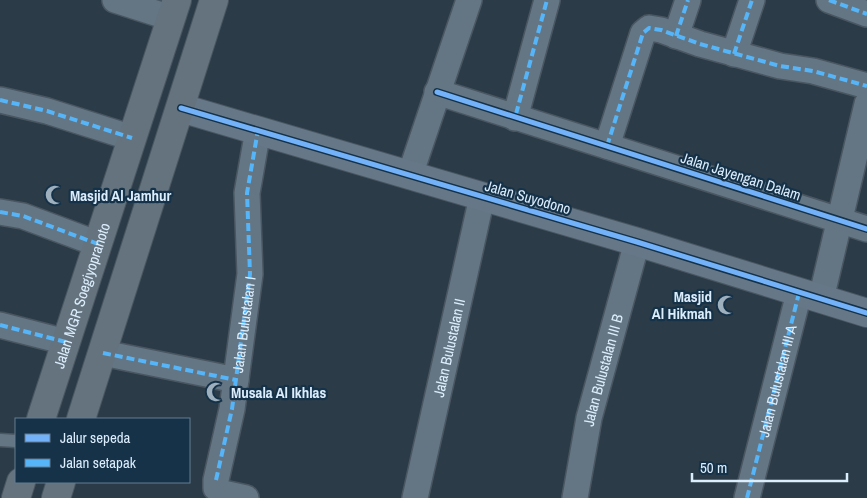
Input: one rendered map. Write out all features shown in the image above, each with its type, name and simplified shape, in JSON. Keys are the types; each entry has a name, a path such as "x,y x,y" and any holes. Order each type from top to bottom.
{"highway":[{"path":"81,418 214,0"},
{"name":"Jalan MGR Soegiyopranoto","path":"42,418 174,9"},
{"path":"16,498 21,483"},
{"path":"56,498 61,483"}],"street":[{"path":"115,0 174,9"},
{"path":"410,175 468,0"},
{"path":"515,116 547,0"},
{"path":"676,36 688,0"},
{"path":"734,54 752,0"},
{"path":"829,0 867,14"},
{"path":"608,144 643,33 649,28 655,28 734,54 780,66 847,79 867,86"},
{"name":"Jalan Jayengan Dalam","path":"437,92 608,144 867,229"},
{"path":"0,100 47,111 132,138"},
{"name":"Jalan Bulustalan III A","path":"746,498 810,296 841,221 867,104"},
{"name":"Jalan Suyodono","path":"181,108 637,242 867,313"},
{"name":"Jalan Bulustalan I","path":"246,498 223,493 216,488 216,480 236,380 250,274 247,193 258,130"},
{"name":"Jalan Bulustalan II","path":"415,498 482,197"},
{"path":"0,212 23,216 98,244"},
{"name":"Jalan Bulustalan III B","path":"575,498 589,418 637,242"},
{"path":"0,325 66,342"},
{"path":"102,353 236,380"}],"lane":[{"path":"0,440 15,441"}],"marked path":[{"path":"516,114 547,0"},
{"path":"676,36 688,0"},
{"path":"734,54 752,0"},
{"path":"829,0 867,14"},
{"path":"607,146 643,33 649,28 780,66 813,71 867,86"},
{"path":"0,100 47,111 132,138"},
{"path":"216,480 232,409 250,274 247,193 258,130"},
{"path":"0,212 23,216 98,244"},
{"path":"747,498 799,293"},
{"path":"0,325 66,342"},
{"path":"103,353 236,380"}],"cycle path":[{"path":"437,92 867,229"},
{"path":"181,108 637,242 867,313"}],"place":[{"name":"Masjid Al Jamhur","path":"55,195"},
{"name":"Masjid Al Hikmah","path":"727,305"},
{"name":"Musala Al Ikhlas","path":"216,392"}]}
